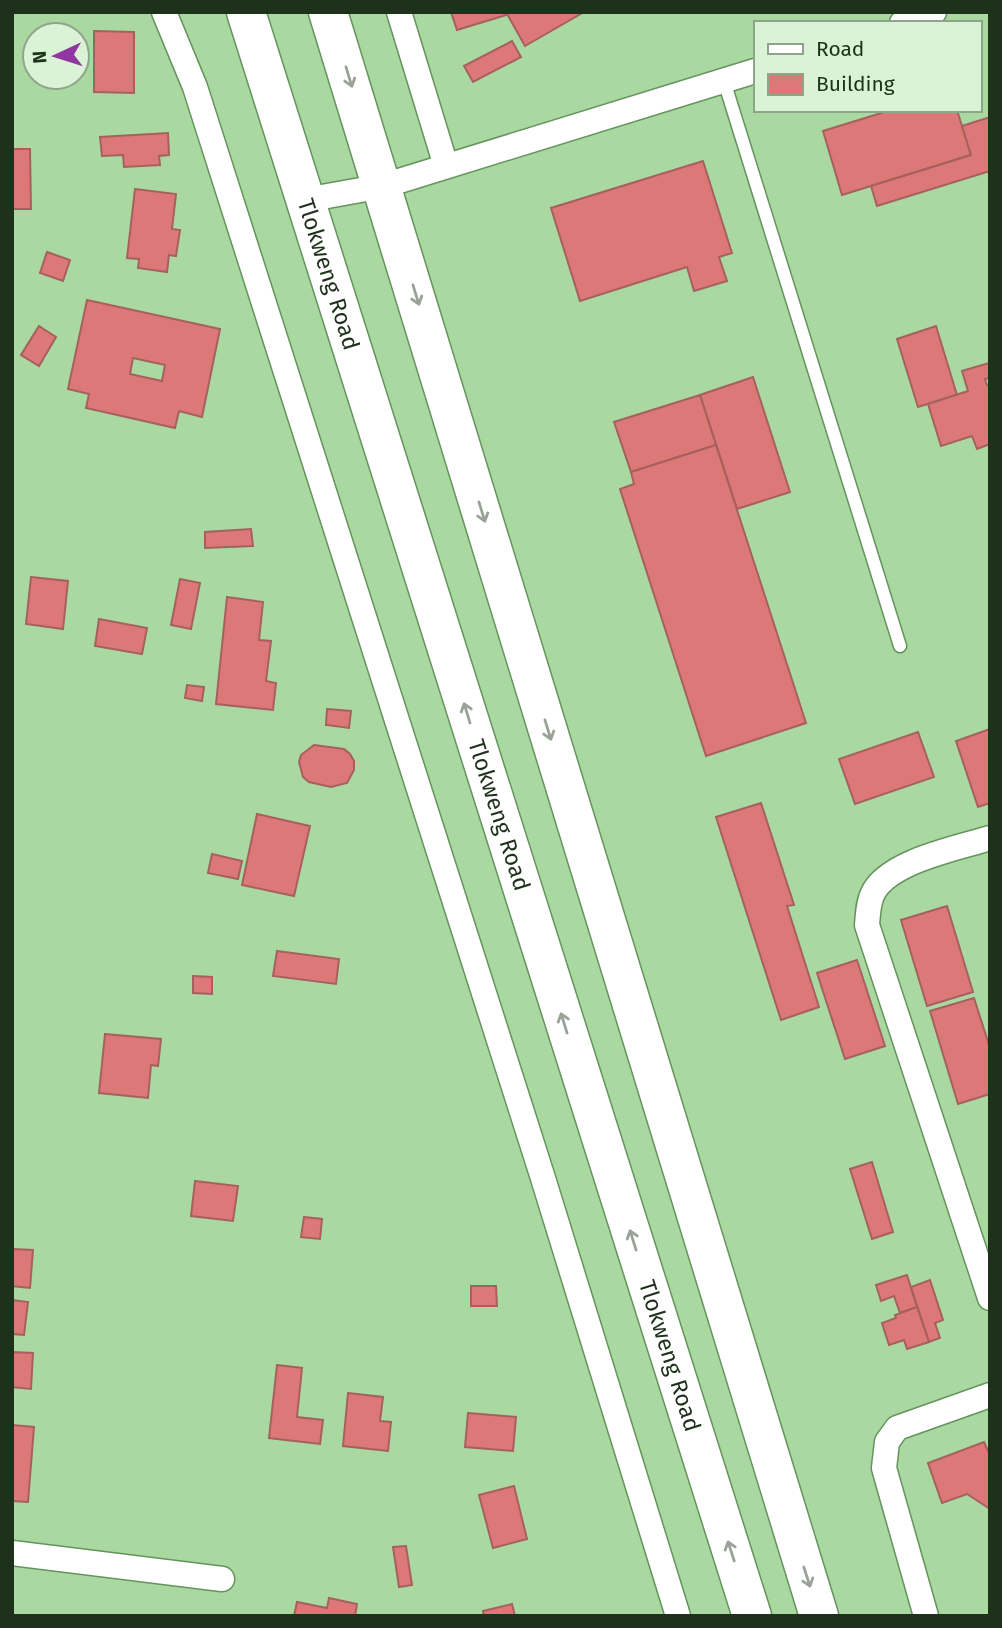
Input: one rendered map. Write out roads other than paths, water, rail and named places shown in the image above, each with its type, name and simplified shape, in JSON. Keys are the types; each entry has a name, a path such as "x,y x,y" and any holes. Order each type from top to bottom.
{"main road":[{"name":"Tlokweng Road","path":"246,12 752,1616"},
{"path":"328,12 819,1616"}],"street":[{"path":"164,12 195,87 542,1175 678,1616"},
{"path":"398,12 446,166"},
{"path":"908,21 934,12"},
{"path":"305,200 383,186 754,71"},
{"path":"990,838 909,864 890,875 874,890 868,907 867,925 990,1298"},
{"path":"926,1616 884,1468 887,1442 897,1428 990,1395"},
{"path":"12,1553 222,1579"}],"lane":[{"path":"724,81 900,646"}]}
